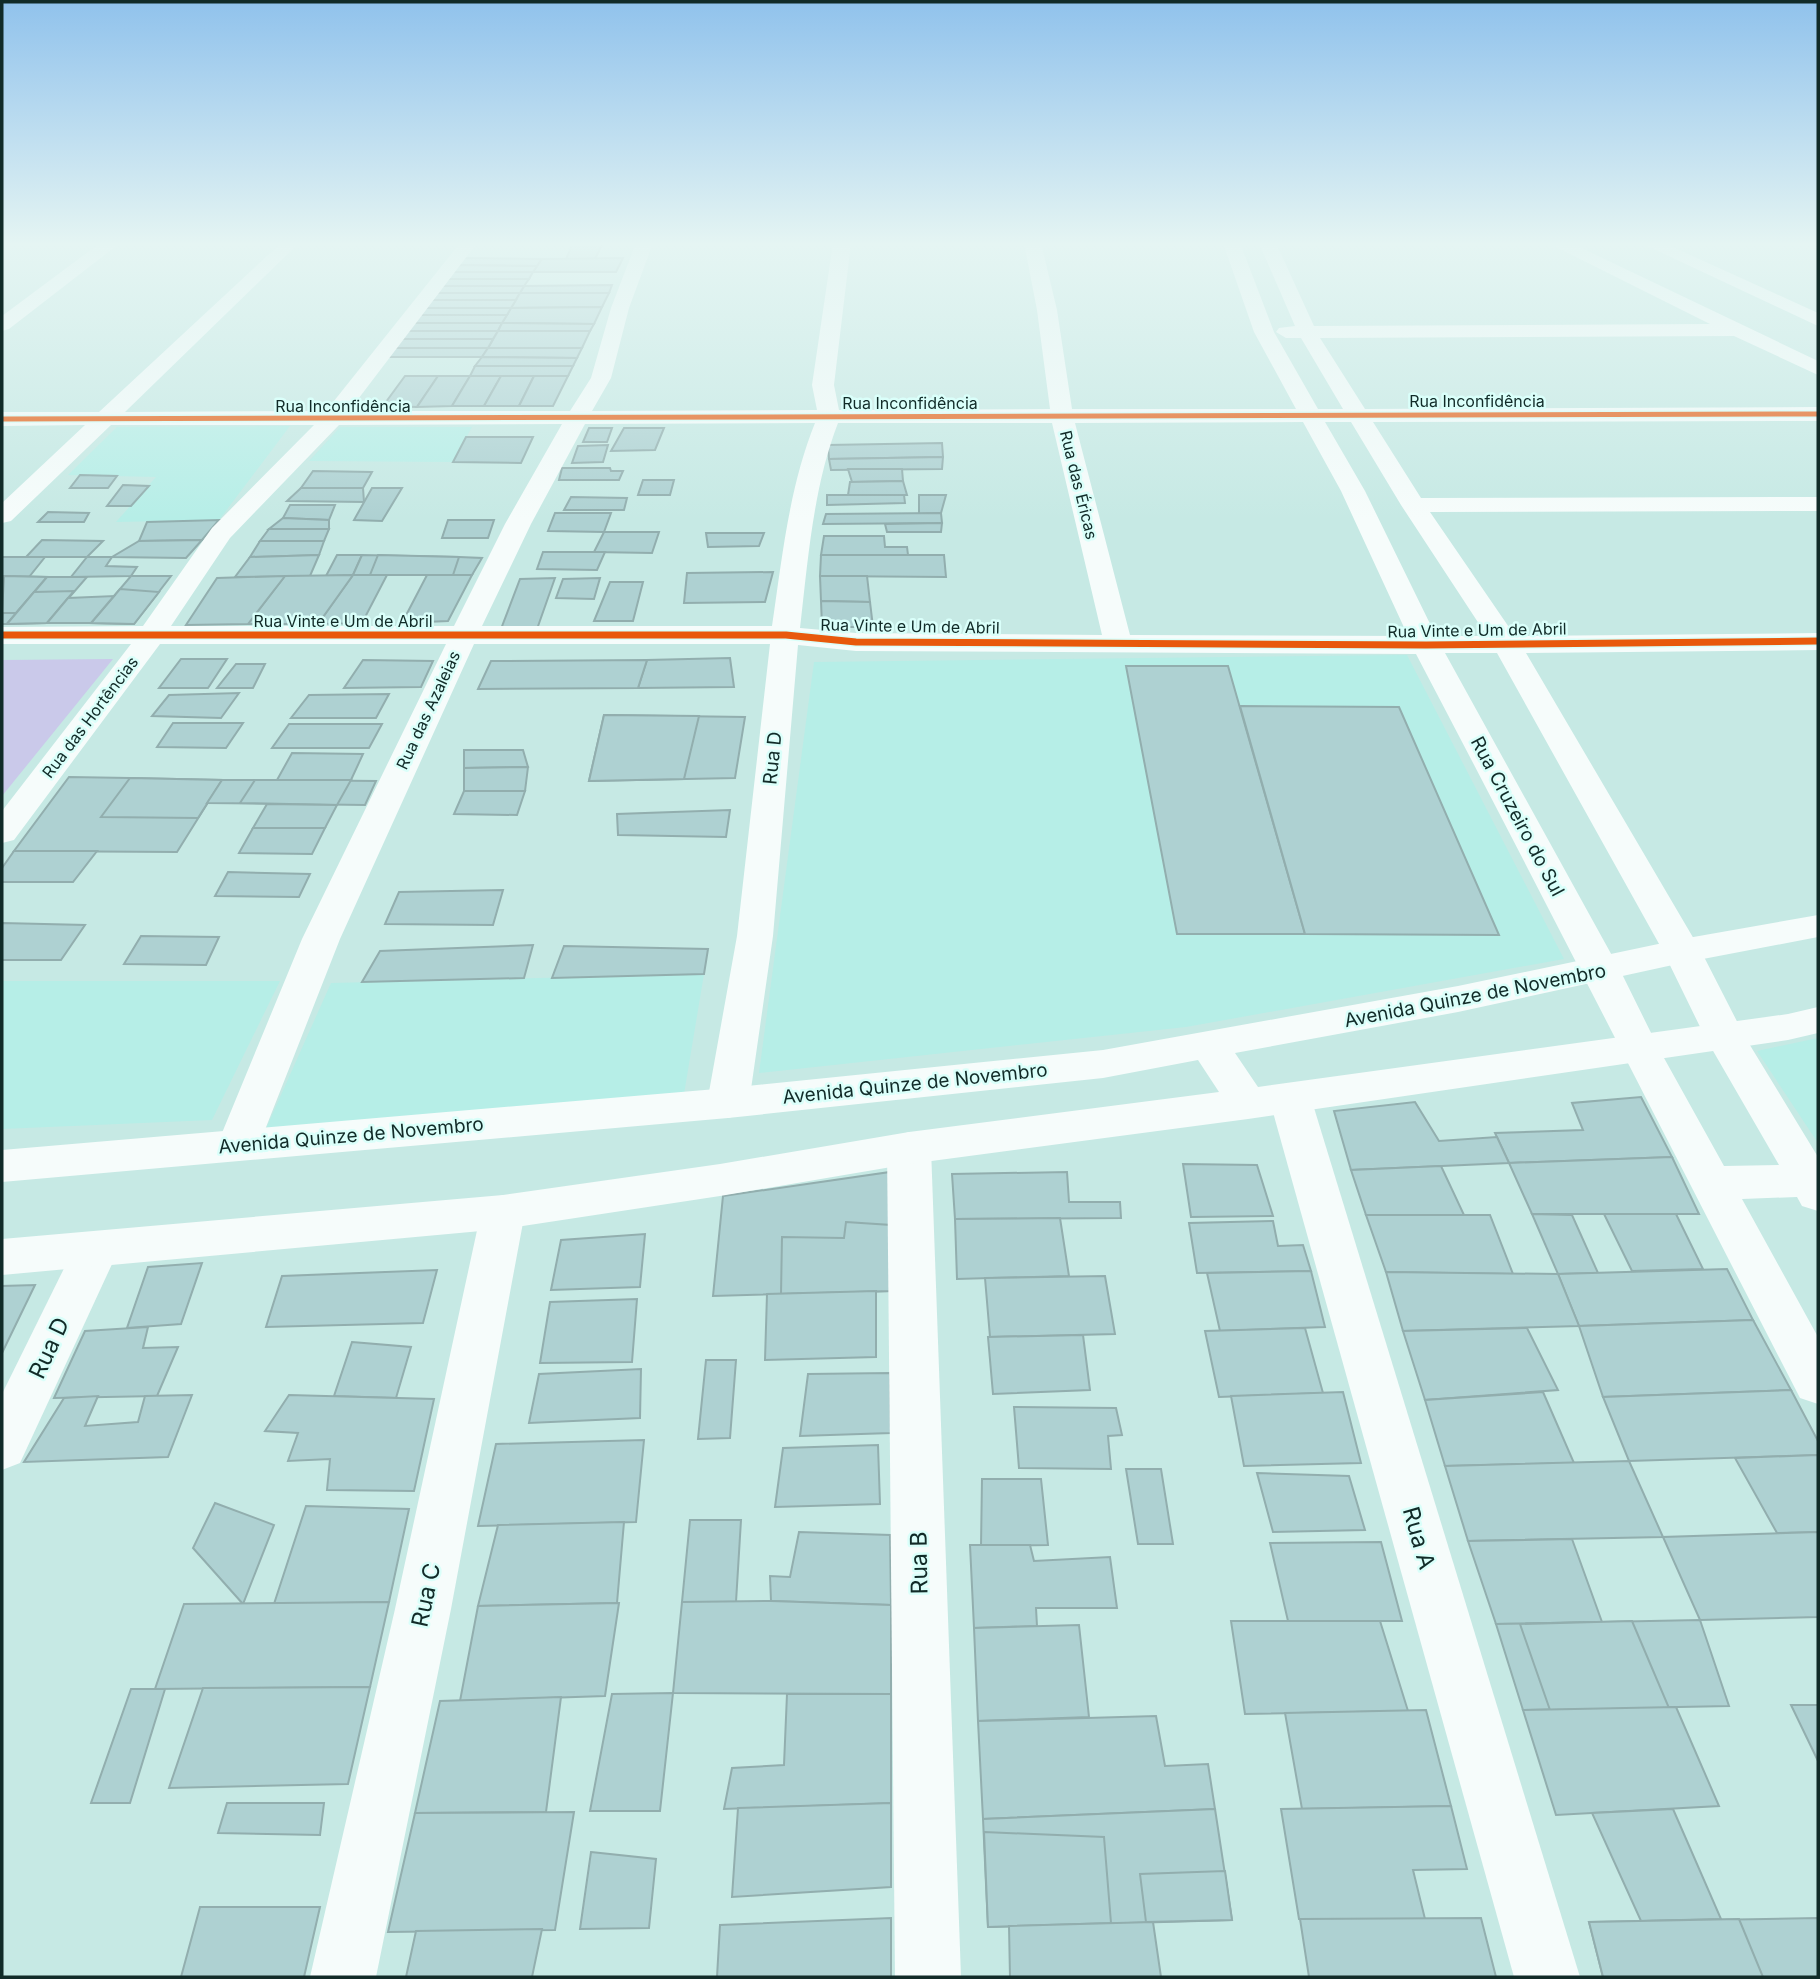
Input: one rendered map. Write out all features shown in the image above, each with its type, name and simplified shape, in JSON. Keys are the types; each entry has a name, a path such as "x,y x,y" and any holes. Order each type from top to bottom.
{"street":[{"path":"2,516 192,335"},
{"name":"Rua das Hortências","path":"2,833 143,646 222,533 331,420 397,335"},
{"name":"Rua das Azaleias","path":"238,1145 321,939 524,513 601,378 613,335"},
{"path":"829,335 822,385 830,417"},
{"name":"Rua das Éricas","path":"1051,335 1062,418 1118,643"},
{"name":"Rua Cruzeiro do Sul","path":"1266,335 1353,491 1426,645 1818,1383"},
{"path":"1309,335 1413,505 1506,643 1682,951 1725,1037 1815,1185"},
{"path":"1750,335 1818,369"},
{"name":"Rua Inconfidência","path":"2,419 1818,414"},
{"name":"Rua D","path":"728,1102 755,936 784,645 799,528 812,470 830,417"},
{"path":"1413,505 1818,504"},
{"name":"Rua Vinte e Um de Abril","path":"2,635 143,646"},
{"name":"Rua Vinte e Um de Abril","path":"2,656 143,646 784,645 856,642 1426,645 1818,641"},
{"name":"Avenida Quinze de Novembro","path":"2,1166 728,1102 1103,1064 1818,926"},
{"path":"2,1257 503,1212 720,1180 909,1148 1725,1037 1818,1020"},
{"name":"Rua A","path":"1208,1045 1269,1101 1547,1977"},
{"name":"Rua B","path":"909,1148 928,1977"},
{"path":"1710,1182 1815,1185"},
{"name":"Rua C","path":"344,1977 423,1609 503,1212"},
{"name":"Rua D","path":"2,1447 96,1249"}],"shaded area":[{"path":"290,426 219,520 116,522 156,477 68,475 117,427"},
{"path":"340,427 472,427 453,462 309,461"},
{"path":"1407,655 1564,959 1186,1027 759,1073 814,662"},
{"path":"113,659 2,796 2,660"},
{"path":"704,974 682,1106 264,1133 331,983"},
{"path":"2,981 280,981 212,1120 2,1129"},
{"path":"1818,1038 1818,1143 1757,1051"}],"building":[{"path":"404,335 495,335 493,339 401,339"},
{"path":"495,335 588,335 582,348 488,348"},
{"path":"401,339 493,339 488,348 394,348"},
{"path":"394,348 488,348 482,357 386,357"},
{"path":"488,348 582,348 577,358 482,357"},
{"path":"482,357 577,358 573,366 475,366"},
{"path":"475,366 573,366 568,376 470,376"},
{"path":"405,376 438,376 417,407 383,406"},
{"path":"438,376 470,376 452,406 417,407"},
{"path":"470,376 501,376 484,406 452,406"},
{"path":"501,376 534,376 519,406 484,406"},
{"path":"534,376 568,376 553,406 519,406"},
{"path":"589,428 612,428 607,442 583,442"},
{"path":"624,428 664,428 655,450 611,451"},
{"path":"466,437 533,437 521,463 453,462"},
{"path":"942,443 943,457 829,459 828,445"},
{"path":"608,445 603,462 572,463 578,446"},
{"path":"943,457 942,469 831,470 829,459"},
{"path":"562,468 610,468 611,471 623,471 619,480 559,480"},
{"path":"848,469 902,469 903,481 852,482"},
{"path":"313,471 372,472 363,488 301,488"},
{"path":"80,475 117,476 108,488 70,488"},
{"path":"643,480 674,480 670,495 638,495"},
{"path":"903,481 907,495 848,495 850,482"},
{"path":"123,485 149,486 131,506 107,506"},
{"path":"301,488 363,488 364,502 287,501"},
{"path":"372,488 402,488 382,521 354,520"},
{"path":"827,495 904,495 905,503 827,505"},
{"path":"919,495 946,495 941,513 919,514"},
{"path":"571,497 627,498 624,510 564,510"},
{"path":"290,505 335,505 329,520 283,518"},
{"path":"48,512 89,513 84,522 38,522"},
{"path":"555,513 611,513 604,532 548,531"},
{"path":"941,513 942,523 823,524 826,514"},
{"path":"283,518 329,520 329,529 269,529"},
{"path":"219,520 202,540 139,541 147,522"},
{"path":"448,520 494,520 488,538 442,538"},
{"path":"942,523 941,532 887,532 885,524"},
{"path":"269,529 329,529 324,541 260,541"},
{"path":"604,532 659,532 652,553 594,552"},
{"path":"706,533 764,533 759,546 708,547"},
{"path":"824,536 884,536 885,547 907,547 908,555 821,555"},
{"path":"42,540 103,541 87,557 26,557"},
{"path":"202,540 186,558 112,557 139,541"},
{"path":"260,541 324,541 319,555 250,557"},
{"path":"543,552 605,552 597,570 537,569"},
{"path":"319,555 310,576 235,577 250,557"},
{"path":"337,555 362,555 353,575 326,576"},
{"path":"362,555 482,558 472,575 353,575"},
{"path":"378,555 459,557 453,575 370,575"},
{"path":"821,555 944,555 946,577 820,576"},
{"path":"2,557 45,557 29,577 2,577"},
{"path":"87,557 112,557 106,566 137,567 131,576 71,577"},
{"path":"773,572 765,602 684,603 687,573"},
{"path":"353,575 387,575 362,623 318,624"},
{"path":"353,575 318,624 248,624 285,576"},
{"path":"427,575 472,575 448,621 402,623"},
{"path":"4,576 47,577 7,624 2,624"},
{"path":"4,576 47,577 16,613 2,613"},
{"path":"131,576 171,576 134,624 91,623"},
{"path":"285,576 248,624 186,625 217,578"},
{"path":"820,576 867,576 870,602 821,601"},
{"path":"47,577 87,577 47,623 7,624"},
{"path":"555,578 537,629 501,629 520,579"},
{"path":"600,578 594,599 556,598 563,579"},
{"path":"610,582 643,582 633,621 594,621"},
{"path":"120,589 159,592 134,624 91,623"},
{"path":"74,591 47,623 7,624 34,592"},
{"path":"114,596 91,623 47,623 68,598"},
{"path":"821,601 870,602 873,627 822,627"},
{"path":"730,658 734,687 638,688 647,660"},
{"path":"181,659 227,659 208,688 159,688"},
{"path":"363,660 433,661 421,687 344,688"},
{"path":"647,660 638,688 478,689 491,661"},
{"path":"236,664 265,664 253,688 217,688"},
{"path":"1126,666 1228,666 1305,934 1177,934"},
{"path":"239,693 221,718 152,716 169,695"},
{"path":"389,694 376,718 291,718 309,695"},
{"path":"1240,706 1399,707 1499,935 1305,934"},
{"path":"604,715 745,717 735,778 589,781"},
{"path":"604,715 699,716 684,779 589,781"},
{"path":"173,723 243,723 226,748 157,747"},
{"path":"289,724 382,724 369,748 272,748"},
{"path":"464,750 523,750 528,767 464,768"},
{"path":"292,753 363,754 351,780 277,780"},
{"path":"528,767 525,791 464,791 464,768"},
{"path":"69,777 222,780 177,852 14,851"},
{"path":"130,778 222,780 198,818 101,817"},
{"path":"222,780 376,781 365,805 207,803"},
{"path":"255,780 351,780 337,805 240,803"},
{"path":"464,791 525,791 517,815 454,814"},
{"path":"267,804 337,805 325,828 253,828"},
{"path":"730,810 726,837 618,835 617,814"},
{"path":"253,828 325,828 312,854 239,853"},
{"path":"14,851 97,851 73,882 2,882 2,868"},
{"path":"228,872 310,874 299,897 215,896"},
{"path":"503,890 493,925 385,924 399,892"},
{"path":"2,923 85,925 61,960 2,960"},
{"path":"141,936 219,937 206,965 124,964"},
{"path":"533,945 524,978 362,982 380,951"},
{"path":"564,946 708,949 704,974 552,978"},
{"path":"1641,1097 1672,1157 1509,1163 1495,1133 1583,1130 1572,1103"},
{"path":"1415,1102 1439,1141 1497,1137 1509,1163 1351,1170 1334,1111"},
{"path":"1672,1157 1699,1214 1532,1214 1509,1163"},
{"path":"1183,1164 1257,1165 1273,1216 1191,1217"},
{"path":"1441,1166 1464,1215 1366,1215 1351,1170"},
{"path":"890,1172 891,1291 713,1296 723,1196"},
{"path":"1067,1172 1069,1202 1120,1202 1121,1218 955,1219 952,1174"},
{"path":"1532,1214 1572,1215 1598,1273 1558,1274"},
{"path":"1604,1214 1676,1214 1703,1269 1632,1271"},
{"path":"1366,1215 1490,1215 1513,1274 1386,1272"},
{"path":"1060,1218 1069,1276 957,1279 955,1219"},
{"path":"1273,1221 1278,1246 1303,1245 1311,1271 1197,1273 1189,1223"},
{"path":"846,1222 891,1225 891,1291 781,1294 782,1237 844,1238"},
{"path":"645,1234 640,1287 551,1290 561,1240"},
{"path":"202,1263 181,1324 127,1328 148,1267"},
{"path":"1727,1269 1753,1320 1579,1326 1558,1274"},
{"path":"437,1270 423,1323 266,1327 282,1276"},
{"path":"1311,1271 1325,1327 1220,1331 1207,1273"},
{"path":"1386,1272 1558,1274 1579,1326 1403,1331"},
{"path":"1105,1276 1115,1334 990,1337 985,1278"},
{"path":"35,1285 2,1353 2,1286"},
{"path":"876,1291 876,1357 765,1360 767,1294"},
{"path":"637,1299 632,1362 540,1363 550,1302"},
{"path":"1753,1320 1791,1390 1603,1397 1579,1326"},
{"path":"148,1327 143,1348 178,1347 157,1396 54,1398 85,1331"},
{"path":"1305,1328 1323,1393 1219,1397 1205,1331"},
{"path":"1527,1328 1558,1390 1425,1400 1403,1331"},
{"path":"1083,1335 1090,1390 993,1394 988,1337"},
{"path":"352,1342 411,1347 396,1398 334,1396"},
{"path":"706,1360 736,1360 730,1438 698,1439"},
{"path":"641,1369 640,1418 529,1423 539,1374"},
{"path":"890,1373 891,1433 800,1436 808,1374"},
{"path":"1791,1390 1818,1441 1818,1455 1629,1461 1603,1397"},
{"path":"1343,1392 1361,1463 1244,1466 1231,1396"},
{"path":"1543,1392 1574,1463 1445,1466 1425,1400"},
{"path":"192,1395 168,1457 24,1462 64,1398 98,1396 85,1426 138,1422 145,1396"},
{"path":"289,1395 434,1399 414,1491 327,1490 330,1459 288,1461 298,1433 265,1431"},
{"path":"1014,1407 1116,1408 1122,1435 1108,1436 1111,1469 1019,1468"},
{"path":"644,1440 636,1522 478,1526 496,1444"},
{"path":"878,1445 880,1504 775,1507 783,1448"},
{"path":"1818,1455 1818,1532 1777,1533 1735,1458"},
{"path":"1629,1461 1663,1537 1468,1541 1445,1466"},
{"path":"1126,1469 1161,1469 1173,1544 1138,1544"},
{"path":"1257,1473 1349,1476 1365,1530 1273,1532"},
{"path":"982,1479 1041,1479 1048,1545 981,1546"},
{"path":"215,1503 274,1525 243,1604 193,1548"},
{"path":"306,1506 409,1509 389,1602 274,1604"},
{"path":"690,1520 741,1520 736,1602 682,1602"},
{"path":"624,1522 617,1603 478,1606 498,1525"},
{"path":"799,1532 890,1535 891,1605 771,1601 770,1576 790,1577"},
{"path":"1818,1532 1818,1617 1700,1620 1663,1537"},
{"path":"1572,1539 1602,1622 1496,1624 1468,1541"},
{"path":"1381,1542 1402,1621 1288,1621 1270,1543"},
{"path":"970,1545 1030,1545 1034,1561 1110,1557 1117,1608 1036,1608 1037,1626 974,1628"},
{"path":"771,1601 891,1605 891,1694 673,1693 682,1602"},
{"path":"389,1602 370,1687 155,1689 184,1604"},
{"path":"619,1603 605,1696 460,1701 478,1606"},
{"path":"1700,1620 1729,1706 1523,1710 1496,1624"},
{"path":"1231,1621 1380,1621 1408,1711 1245,1714"},
{"path":"1632,1621 1669,1708 1550,1710 1520,1624"},
{"path":"1079,1625 1089,1717 978,1721 974,1628"},
{"path":"370,1687 348,1784 169,1788 203,1688"},
{"path":"131,1689 165,1689 130,1803 91,1803"},
{"path":"673,1693 660,1811 590,1811 612,1694"},
{"path":"787,1694 891,1694 891,1803 724,1809 732,1768 784,1765"},
{"path":"561,1697 546,1812 415,1813 440,1701"},
{"path":"1791,1705 1818,1705 1818,1761"},
{"path":"1676,1707 1719,1806 1556,1815 1523,1710"},
{"path":"1426,1710 1451,1806 1302,1809 1285,1713"},
{"path":"1156,1716 1165,1766 1208,1764 1215,1809 983,1819 978,1721"},
{"path":"227,1803 324,1803 320,1835 218,1833"},
{"path":"891,1803 891,1887 732,1897 738,1808"},
{"path":"1451,1806 1467,1869 1413,1870 1425,1919 1299,1919 1281,1809"},
{"path":"1215,1809 1232,1920 988,1927 983,1819"},
{"path":"1673,1809 1721,1919 1641,1921 1592,1813"},
{"path":"574,1812 555,1930 388,1932 415,1813"},
{"path":"984,1832 1104,1837 1111,1923 988,1927"},
{"path":"591,1852 656,1859 649,1928 580,1929"},
{"path":"1225,1871 1232,1920 1146,1922 1140,1874"},
{"path":"200,1907 320,1907 304,1977 181,1977"},
{"path":"891,1918 891,1977 717,1977 720,1925"},
{"path":"1481,1918 1496,1977 1309,1977 1300,1919"},
{"path":"1818,1918 1818,1977 1603,1977 1589,1922"},
{"path":"1739,1919 1763,1977 1603,1977 1589,1922"},
{"path":"1153,1922 1161,1977 1010,1977 1009,1926"},
{"path":"542,1929 532,1977 406,1977 416,1931"}],"cycle path":[{"path":"2,419 1818,414"},
{"path":"2,635 786,635 856,642 1426,645 1818,641"}]}
